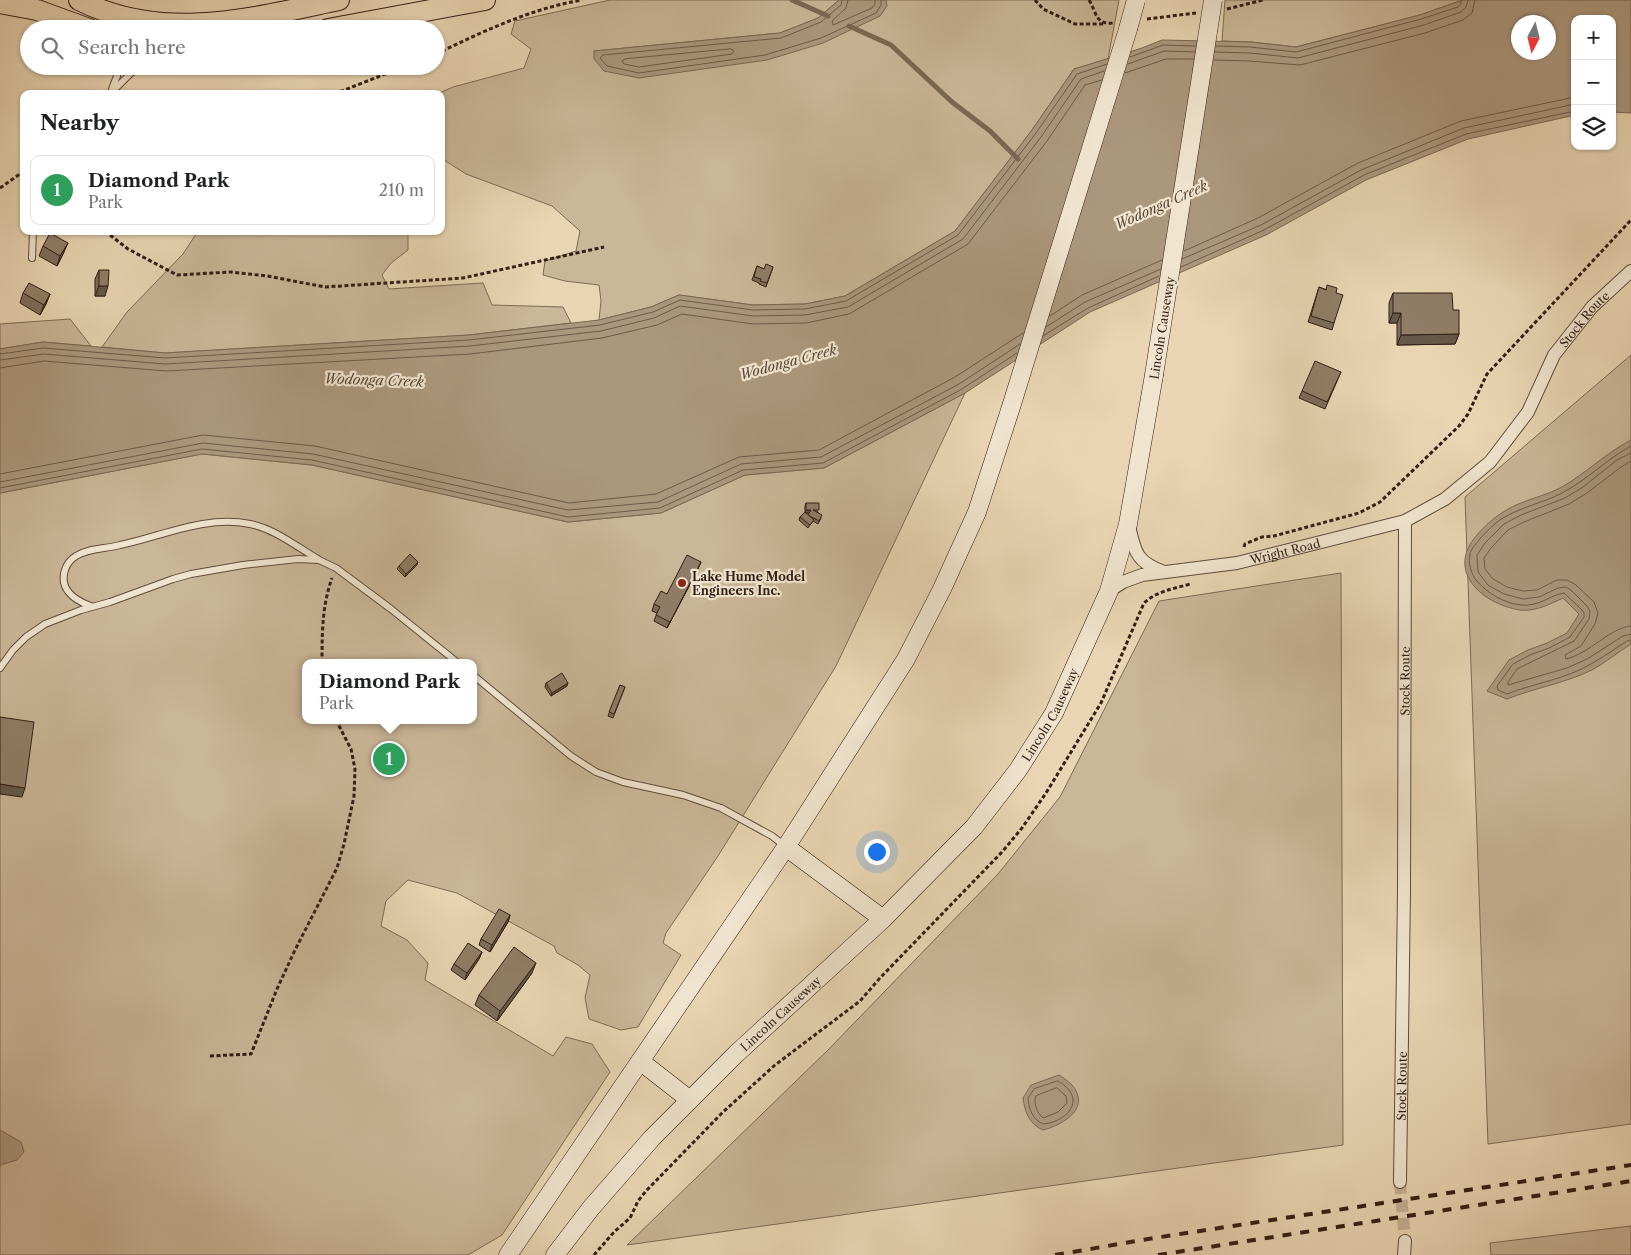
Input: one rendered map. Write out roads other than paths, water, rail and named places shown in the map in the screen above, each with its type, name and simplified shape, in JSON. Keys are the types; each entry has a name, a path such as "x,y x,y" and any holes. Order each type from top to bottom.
{"main road":[{"path":"79,0 105,12 136,20"},
{"path":"235,20 339,0"},
{"path":"377,20 485,0"},
{"path":"508,1255 786,847 906,659 942,590 977,512 1011,408 1136,0"},
{"path":"0,3 37,10 64,20"},
{"name":"Lincoln Causeway","path":"555,1255 591,1208 652,1138 736,1054 883,920 974,827 1018,770 1054,713 1109,591 1128,524 1220,4"},
{"path":"786,847 883,920"},
{"path":"640,1061 690,1100"}],"street":[{"name":"Stock Route","path":"1400,1182 1404,891 1405,521 1445,499 1490,462 1528,412 1554,355 1592,307 1631,271"},
{"name":"Wright Road","path":"1109,591 1132,578 1237,563 1405,521"},
{"path":"1128,524 1136,552 1149,567 1164,572"},
{"path":"1404,1255 1405,1241"}],"lane":[{"path":"111,90 116,82 117,75"},
{"path":"113,90 129,75"},
{"path":"32,258 33,235"},
{"path":"91,606 73,597 67,591 64,584 63,577 68,564 76,556 90,551 135,542 197,524 229,522 252,524 277,534 319,560 336,568 453,659"},
{"path":"0,668 19,643 35,630 91,606 110,602 173,579 208,571 270,561 319,560"},
{"path":"477,678 582,764 609,778 683,794 721,808 772,836 786,847"}],"water":[{"path":"839,0 886,0 887,6 880,16 823,43 767,60 639,78 604,71 594,59 594,51 780,33 818,18"},
{"name":"Wodonga Creek","path":"1463,0 1631,0 1631,113 1616,112 1616,15 1571,15 1571,116 1468,139 1366,180 1266,235 1090,312 965,393 824,468 745,475 661,513 568,522 312,465 202,454 0,493 0,349 43,342 165,353 469,335 599,320 651,307 679,295 753,305 805,304 845,296 955,231 1032,130 1074,69 1162,40 1251,42 1296,47 1420,15"},
{"path":"1631,440 1631,644 1592,670 1561,682 1507,699 1487,691 1509,660 1567,633 1579,614 1563,598 1531,610 1506,607 1493,601 1472,584 1467,573 1465,561 1468,548 1481,530 1500,514 1516,505 1562,487"},
{"path":"1059,1075 1075,1088 1078,1105 1075,1111 1064,1121 1043,1130 1028,1117 1023,1098 1031,1085"},
{"path":"0,1130 21,1142 24,1152 17,1160 0,1165"}],"waterway":[{"path":"792,0 828,16"},
{"path":"849,26 891,45 952,102 990,131 1018,159"}],"tunnel":[{"path":"1400,1182 1405,1241"}],"railway":[{"path":"1055,1255 1154,1238 1631,1165"},
{"path":"1158,1255 1631,1181"}],"place":[{"name":"Lake Hume Model Engineers Inc.","path":"682,583"},
{"name":"Diamond Park","path":"389,759"}]}
